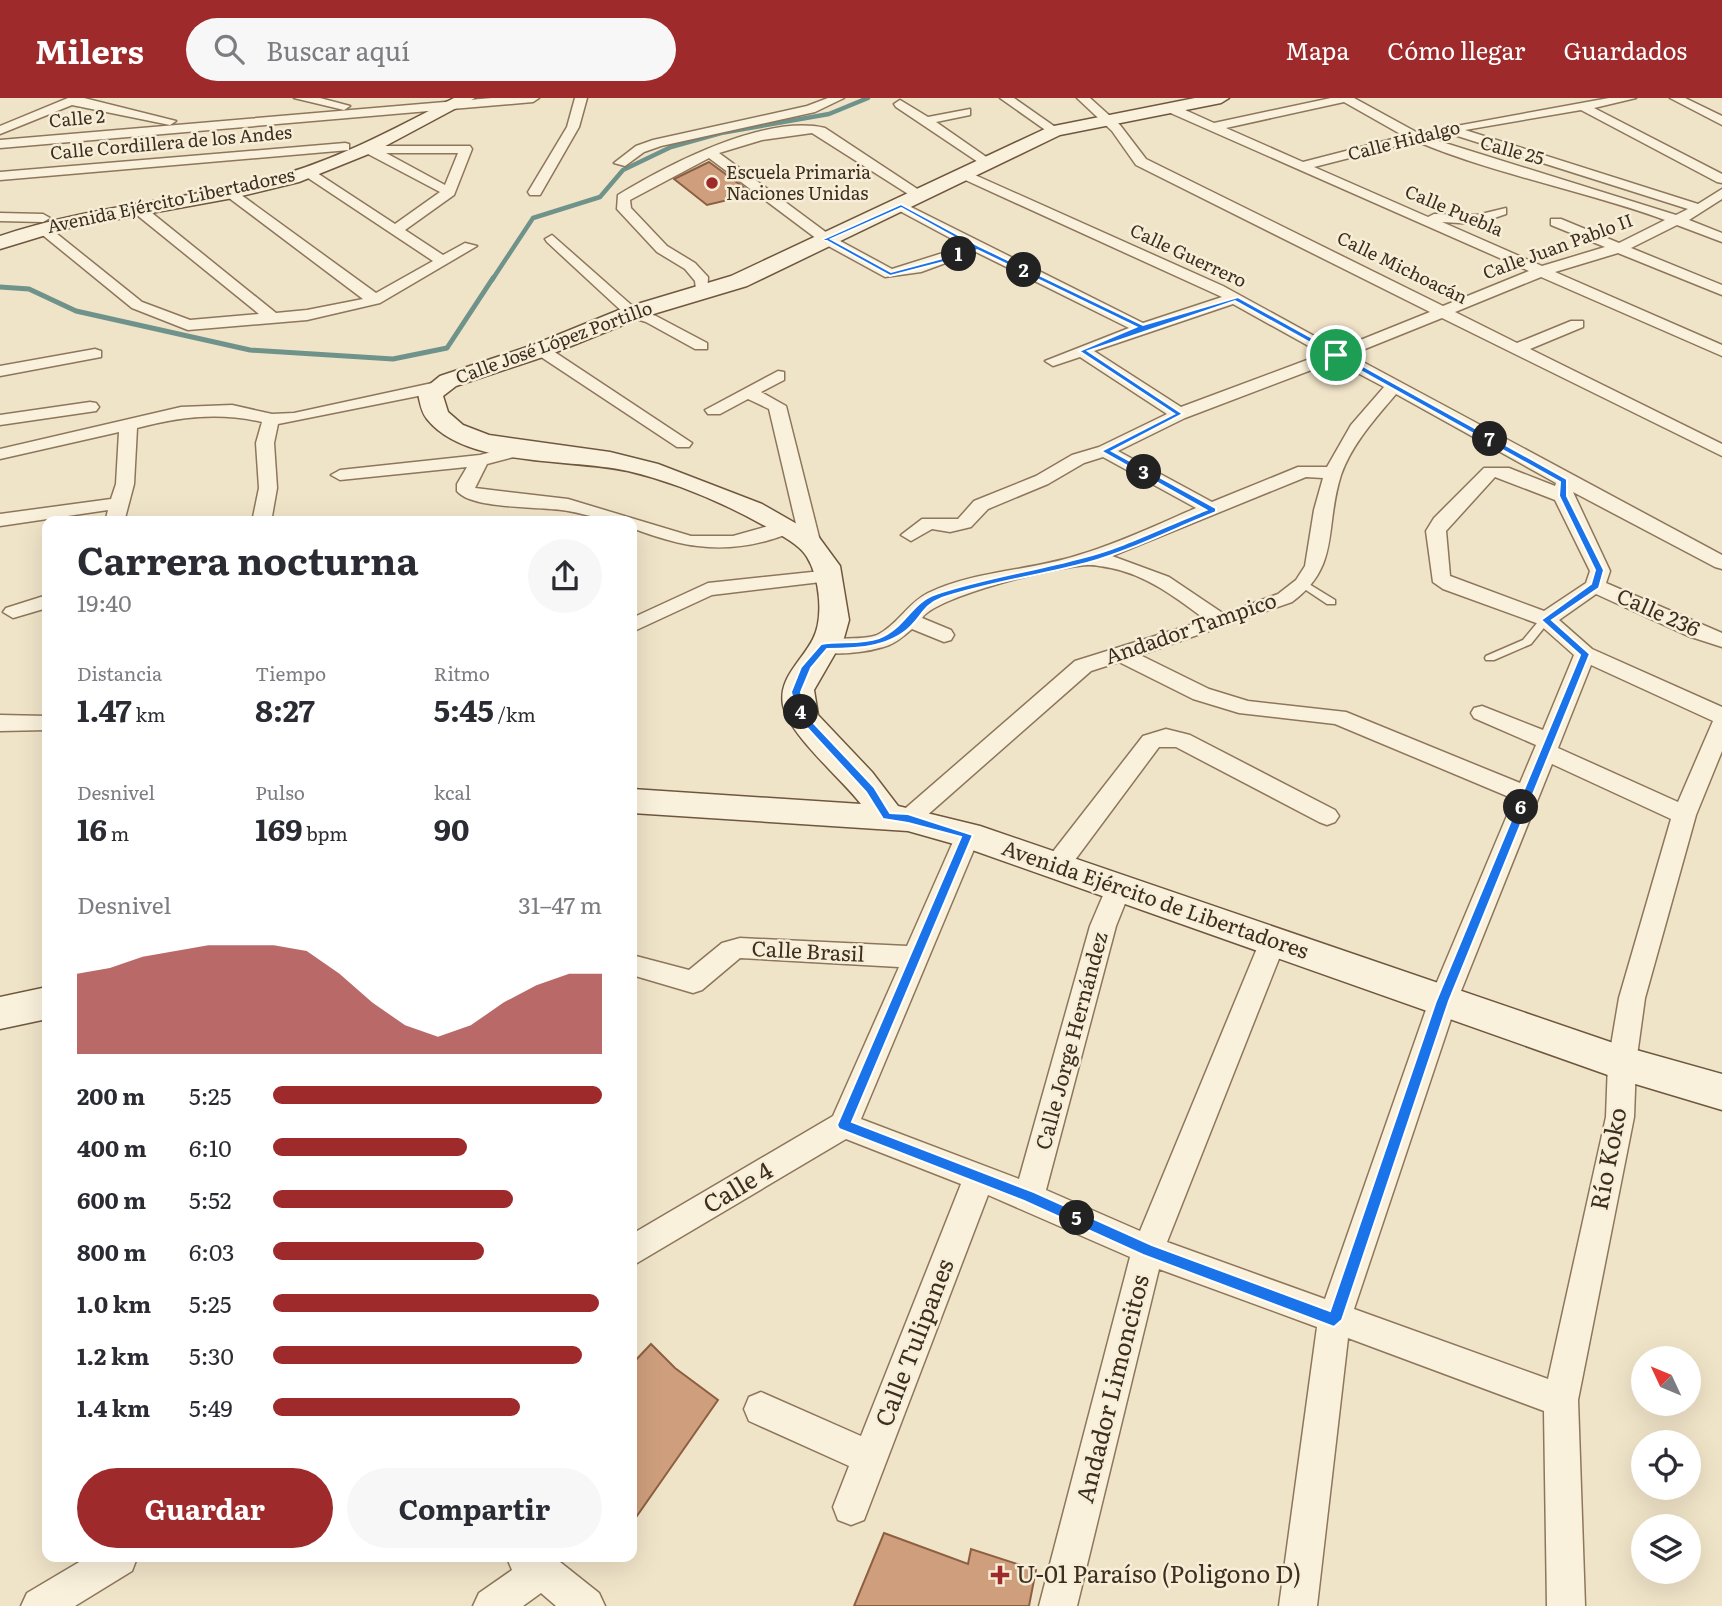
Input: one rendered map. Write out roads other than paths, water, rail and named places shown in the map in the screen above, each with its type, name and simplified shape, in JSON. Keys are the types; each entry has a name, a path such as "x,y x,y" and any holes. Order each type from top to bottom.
{"street":[{"path":"300,98 368,113"},
{"name":"Calle 2","path":"0,144 368,113 461,101 533,98"},
{"path":"535,192 573,127 582,98"},
{"path":"620,163 640,149 657,143 811,109 838,98"},
{"path":"1006,98 1055,131"},
{"name":"Calle Michoacán","path":"1083,98 1106,119 1140,162 1443,310 1722,451"},
{"name":"Calle José López Portillo","path":"897,818 802,717 796,692 806,667 824,646 834,625 831,576 810,541 786,527 630,463 519,450 476,438 443,423 429,406 430,394 436,387 541,350 632,313 739,281 1055,131 1221,98"},
{"path":"1213,127 1346,98"},
{"name":"Calle 25","path":"1346,98 1387,125 1470,159 1588,190 1678,220 1722,238"},
{"name":"Calle Hidalgo","path":"1302,166 1448,129 1630,98"},
{"path":"1676,98 1722,121"},
{"path":"0,130 74,99 196,127"},
{"path":"430,116 461,101"},
{"path":"900,104 989,163"},
{"path":"1582,106 1722,179"},
{"name":"Calle Puebla","path":"1170,108 1722,351"},
{"path":"925,121 966,112"},
{"name":"Avenida Ejército Libertadores","path":"0,232 255,180 295,168 409,120 430,116"},
{"name":"Avenida Ejército Libertadores","path":"0,243 42,223 264,185 368,148 430,116"},
{"path":"1448,129 1614,179 1700,209"},
{"path":"702,294 703,280 690,266 662,249 624,209 623,198 665,171 727,144 802,130 821,131 911,201 977,247 1142,328"},
{"name":"Calle Cordillera de los Andes","path":"0,176 345,147"},
{"path":"368,148 449,192"},
{"path":"368,148 465,148 449,192 397,230"},
{"path":"708,151 826,239 890,274 926,266 977,247"},
{"path":"306,172 442,261"},
{"name":"Calle Guerrero","path":"966,175 1236,298 1394,386 1564,488 1722,563"},
{"path":"228,192 375,300"},
{"name":"Calle Juan Pablo II","path":"1105,451 1180,414 1336,355 1443,310 1542,271 1621,247 1700,209 1722,193"},
{"path":"137,208 274,319"},
{"path":"1427,221 1435,218 1486,218 1500,211"},
{"path":"0,217 42,223 117,292 157,315 188,325 274,319 334,311 375,300 470,246"},
{"path":"1556,222 1722,289"},
{"path":"552,239 632,313 651,319 701,346"},
{"path":"1053,361 1142,328 1236,298"},
{"path":"1519,348 1577,324"},
{"path":"541,350 683,443"},
{"path":"1082,351 1180,414"},
{"path":"0,370 96,355"},
{"path":"714,410 778,376"},
{"path":"1304,584 1315,566 1323,510 1333,473 1357,429 1394,386"},
{"path":"0,454 180,412 232,410 272,419 294,418 436,387"},
{"path":"747,392 777,407 810,541"},
{"path":"0,420 90,407"},
{"path":"262,516 268,485 263,447 265,431 272,419"},
{"path":"116,516 125,484 128,424"},
{"path":"340,475 480,460 519,450"},
{"path":"911,535 929,523 950,526 964,523 981,505 1042,480 1078,459 1105,451 1213,510"},
{"path":"480,460 466,484 466,491 479,496 568,505 608,516"},
{"path":"1546,620 1595,586 1600,570 1564,488 1493,469 1441,522 1436,531 1440,578 1450,585 1546,620 1585,654 1722,716"},
{"path":"824,646 856,646 884,640 911,621 919,607 936,597 1009,575 1086,560 1304,471 1333,473"},
{"path":"0,520 121,503"},
{"path":"637,524 681,540 710,541 755,538 786,527"},
{"path":"1086,560 1119,561 1149,573 1223,622"},
{"path":"637,624 708,589 831,576"},
{"name":"Andador Tampico","path":"897,818 1083,666 1223,622 1285,597 1304,584"},
{"name":"Calle 236","path":"1595,586 1695,631 1722,640"},
{"path":"13,612 42,603"},
{"path":"911,621 944,635"},
{"path":"1121,654 1201,694 1235,704 1338,717 1526,795"},
{"path":"1298,1606 1334,1320 1443,1001 1585,654"},
{"path":"1482,713 1685,815"},
{"path":"0,723 42,723"},
{"name":"Río Koko","path":"1566,1606 1561,1400 1574,1321 1620,1117 1622,1063 1632,998 1685,815 1722,724"},
{"path":"1057,865 1151,741 1166,737 1182,740 1327,816"},
{"name":"Avenida Ejército de Libertadores","path":"637,801 897,818 968,835 1622,1063 1722,1092"},
{"path":"968,835 844,1125 1029,1197 1148,1250 1334,1320 1561,1400"},
{"name":"Calle Jorge Hernández","path":"1029,1197 1103,926 1119,886"},
{"name":"Andador Limoncitos","path":"1058,1606 1148,1250 1273,941"},
{"name":"Calle Brasil","path":"637,966 693,982 731,950 740,948 916,957"},
{"path":"0,1013 42,1004"},
{"name":"Calle 4","path":"637,1248 844,1125"},
{"name":"Calle Tulipanes","path":"851,1507 979,1178"},
{"path":"761,1409 870,1458"},
{"path":"40,1606 112,1562"},
{"path":"492,1606 534,1564 586,1606"}],"lane":[{"path":"1304,584 1331,602"},
{"path":"1490,658 1527,642 1546,620"}],"waterway":[{"path":"492,280 533,218 600,197 623,170 671,147 721,133 829,114 868,98"},
{"path":"0,287 29,289 76,311 250,350 393,359 447,348 493,278"}],"place":[{"name":"Escuela Primaria Naciones Unidas","path":"712,183"},
{"name":"U-01 Paraíso (Poligono D)","path":"1000,1575"}]}
